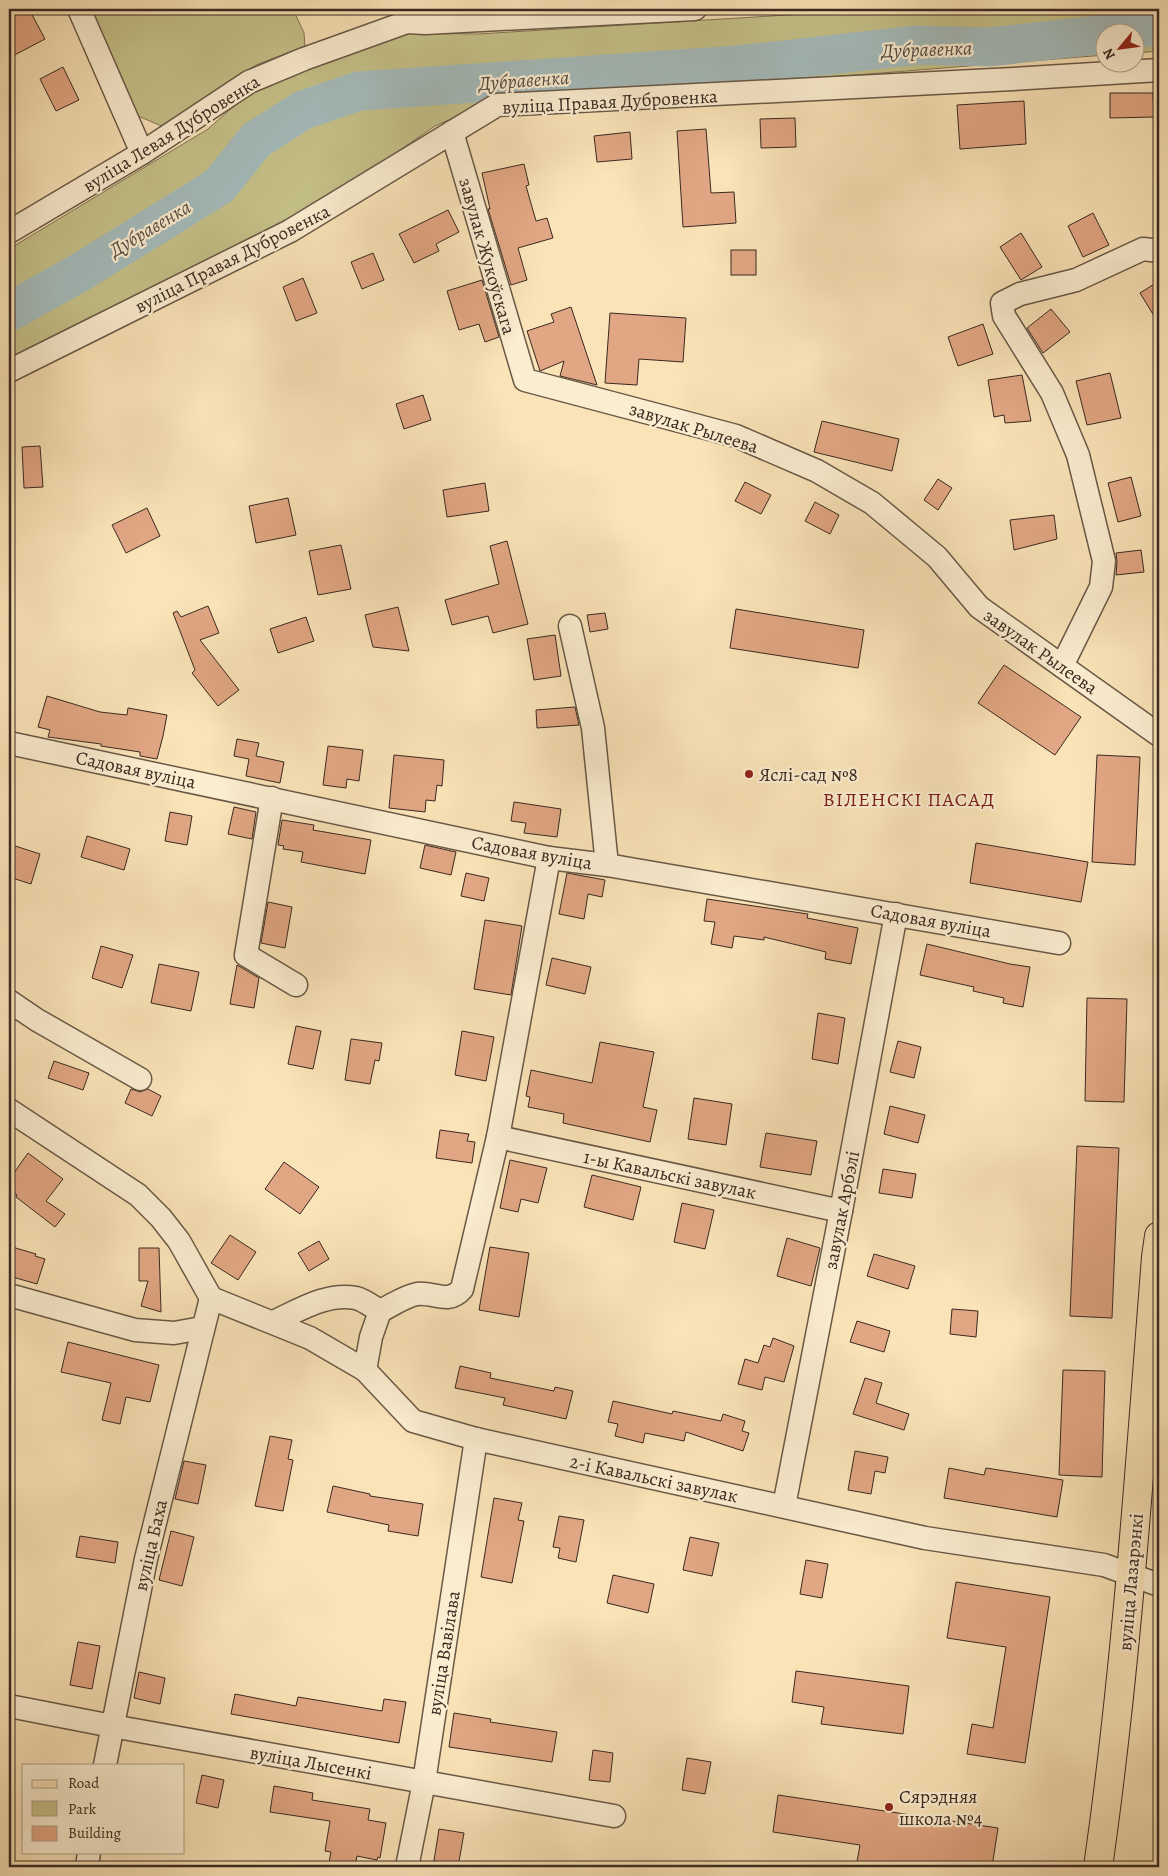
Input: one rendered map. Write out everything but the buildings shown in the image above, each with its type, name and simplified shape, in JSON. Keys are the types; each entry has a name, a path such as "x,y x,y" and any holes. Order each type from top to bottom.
{"main road":[{"name":"вуліца Лазарэнкі","path":"1098,1867 1111,1775 1132,1575 1159,1236"}],"street":[{"path":"79,9 142,153"},
{"name":"вуліца Левая Дубровенка","path":"9,232 142,153 249,82 304,59 407,22 425,23 695,9"},
{"name":"вуліца Правая Дубровенка","path":"9,372 290,231 497,105 1159,70"},
{"name":"завулак Жукоўскага","path":"452,132 525,380"},
{"path":"1062,666 1101,587 1104,561 1078,455 1052,393 1004,316 1002,303 1020,294 1076,280 1143,249 1159,251"},
{"name":"завулак Рылеева","path":"525,380 736,436 817,471 872,503 938,557 979,607 1159,735"},
{"path":"570,626 593,728 607,865"},
{"name":"Садовая вуліца","path":"9,743 549,858 607,865 1059,943"},
{"path":"272,798 246,955 296,985"},
{"path":"365,1370 380,1311 416,1294 448,1297 456,1296 462,1289 498,1137 549,858"},
{"name":"завулак Арбэлі","path":"784,1506 896,914"},
{"path":"9,1001 37,1020 140,1080"},
{"path":"9,1110 138,1196 161,1218 179,1241 211,1298 202,1328 174,1333 135,1330 9,1295"},
{"name":"1-ы Кавальскі завулак","path":"498,1137 841,1211"},
{"path":"273,1322 318,1302 339,1296 358,1298 380,1311"},
{"name":"2-і Кавальскі завулак","path":"211,1298 310,1338 365,1370 413,1420 476,1439 925,1538 1104,1565 1159,1585"},
{"name":"вуліца Баха","path":"105,1764 146,1559 202,1328"},
{"name":"вуліца Вавілава","path":"407,1867 424,1782 476,1439"},
{"name":"вуліца Лысенкі","path":"9,1706 614,1816"},
{"path":"86,1867 89,1854"}],"green space":[{"path":"86,9 293,9 304,33 305,46 256,65 164,127 138,116"},
{"path":"885,9 1159,9 1159,51 1146,52 1146,22 1096,22 1096,56 857,75 496,99 435,126 340,191 131,303 9,360 9,249 208,129 244,97 286,73 398,33 478,34"}],"waterway":[{"name":"Дубравенка","path":"1146,28 1159,26"},
{"name":"Дубравенка","path":"9,312 79,273 219,186 256,140 303,110 359,91 738,65 918,45 989,47 1096,35"}],"place":[{"name":"Яслі-сад №8","path":"749,774"},
{"name":"Сярэдняя школа №4","path":"889,1807"}],"district":[{"name":"ВІЛЕНСКІ ПАСАД","path":"909,799"}]}
